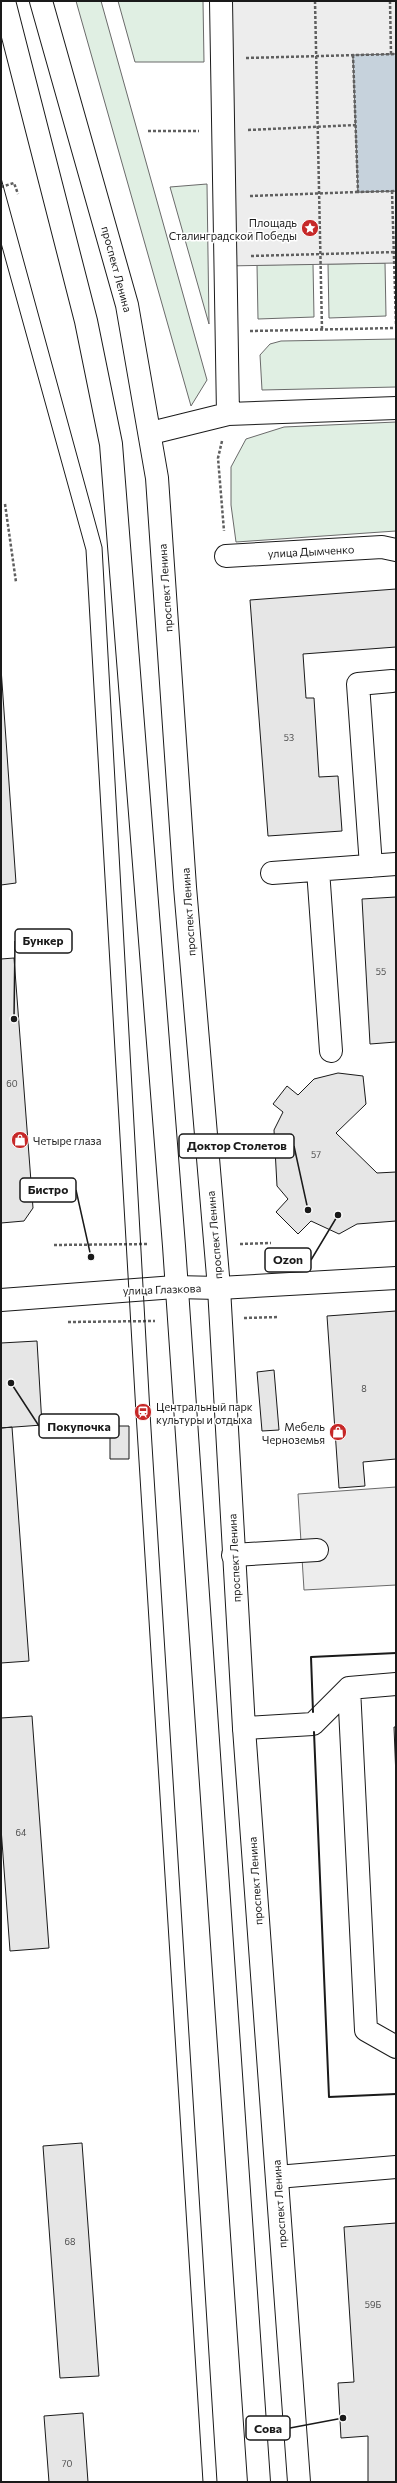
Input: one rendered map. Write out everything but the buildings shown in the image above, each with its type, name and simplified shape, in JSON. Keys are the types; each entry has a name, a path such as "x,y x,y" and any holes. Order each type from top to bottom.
{"main road":[{"path":"4,1 86,321 110,444 175,1287 259,2482"},
{"name":"проспект Ленина","path":"41,1 127,304 151,433 157,478 185,887 219,1288 244,1728 299,2482"},
{"path":"221,1 228,414"},
{"path":"151,433 228,414 396,408"},
{"name":"улица Дымченко","path":"226,556 382,548 396,550"},
{"path":"371,866 358,684 392,681"},
{"path":"272,873 396,864"},
{"path":"318,870 331,1051"},
{"name":"улица Глазкова","path":"1,1300 175,1287 219,1288 396,1278"},
{"path":"233,1555 317,1550"},
{"path":"244,1728 313,1724 349,1688 396,1684"},
{"path":"349,1688 366,2030 396,2047"},
{"path":"277,2178 396,2167"}],"path":[{"path":"315,1 322,330"},
{"path":"390,1 391,54"},
{"path":"222,57 353,56 396,54"},
{"path":"353,56 358,192"},
{"path":"240,130 317,128 356,125"},
{"path":"148,131 193,131"},
{"path":"1,187 14,183 18,194"},
{"path":"392,191 396,324"},
{"path":"249,196 396,191"},
{"path":"248,256 394,252"},
{"path":"244,331 396,328"},
{"path":"218,458 226,556"},
{"path":"5,504 16,582"}],"green space":[{"path":"76,1 101,1 207,380 191,406"},
{"path":"118,1 203,1 204,62 135,62"},
{"path":"207,184 209,324 170,187"},
{"path":"385,263 386,316 329,318 328,264"},
{"path":"313,264 314,317 258,319 257,265"},
{"path":"396,339 396,387 262,390 260,355 270,344 281,341"},
{"path":"396,422 396,531 236,542 231,505 231,467 246,439 284,427"}],"shaded area":[{"path":"221,1 396,1 396,54 353,56 358,192 396,191 396,263 226,266"},
{"path":"396,54 396,191 358,192 353,55"},
{"path":"396,1487 396,1585 304,1590 298,1494"}],"tram line":[{"path":"1,178 102,547 150,1413 217,2482"},
{"path":"1,243 86,550 136,1413 203,2482"}],"wall":[{"path":"313,1712 311,1657 396,1653"},
{"path":"314,1732 329,2097 396,2094"}],"place":[{"name":"Площадь Сталинградской Победы","path":"310,228"},
{"name":"Бункер","path":"14,1019"},
{"name":"Четыре глаза","path":"20,1140"},
{"name":"Доктор Столетов","path":"308,1210"},
{"name":"Ozon","path":"338,1215"},
{"name":"Бистро","path":"91,1257"},
{"name":"Покупочка","path":"11,1383"},
{"name":"Центральный парк культуры и отдыха","path":"143,1412"},
{"name":"Мебель Черноземья","path":"338,1432"},
{"name":"Сова","path":"343,2418"}]}
